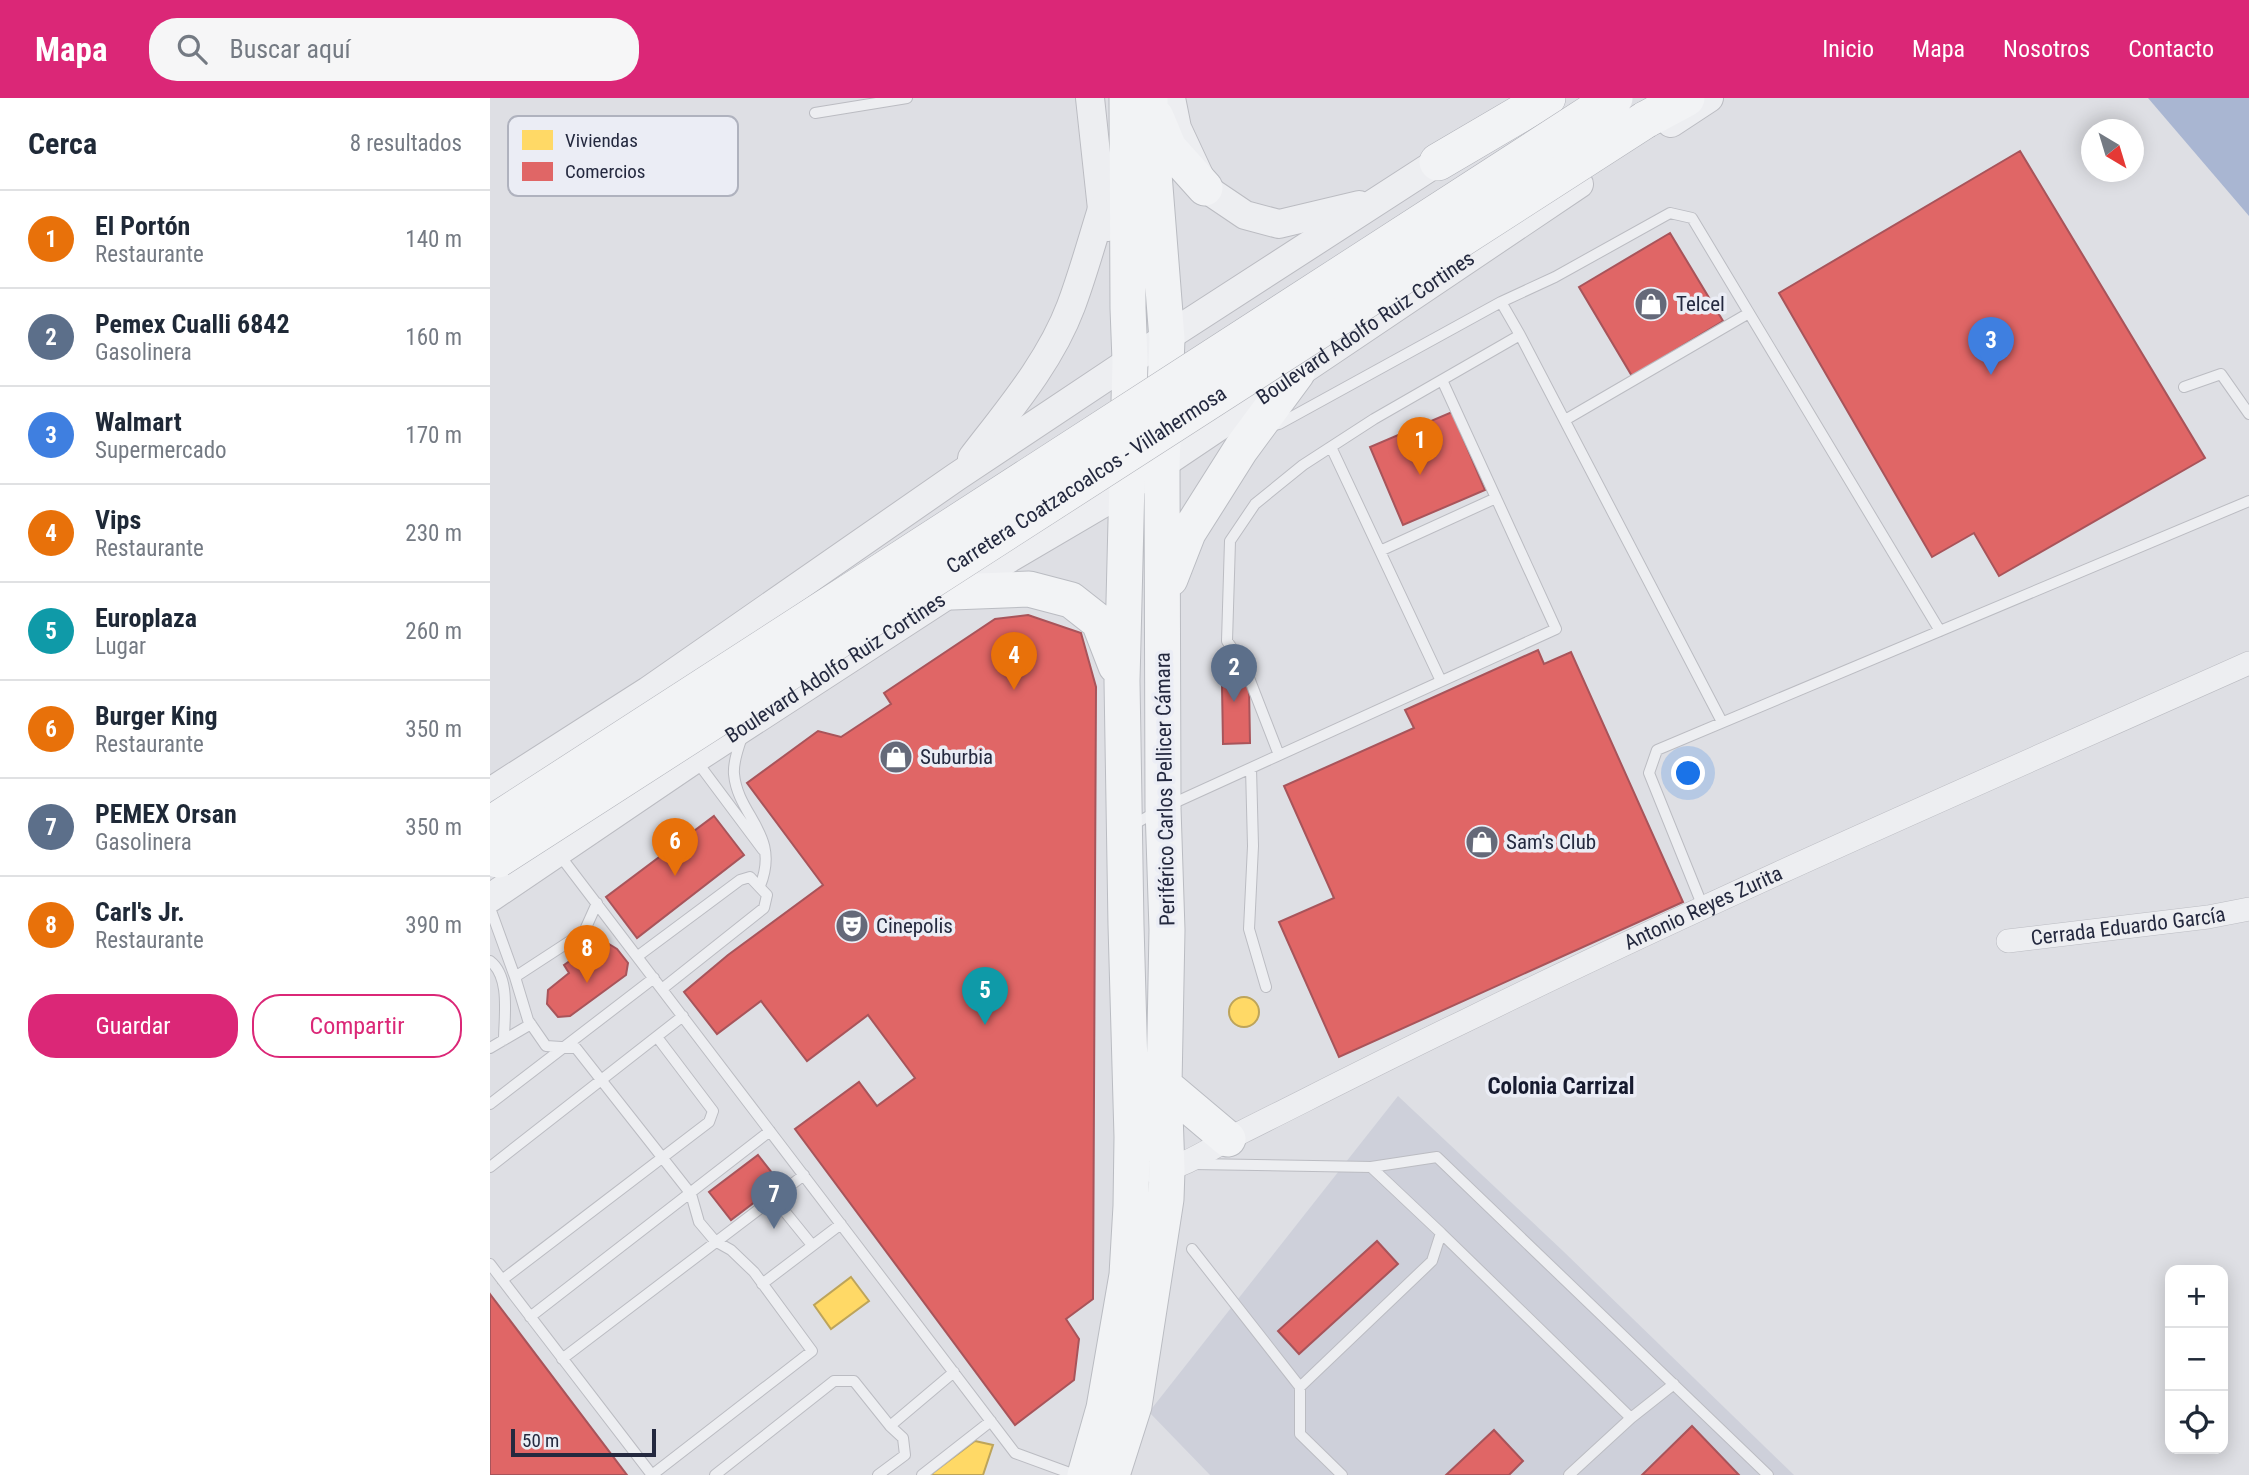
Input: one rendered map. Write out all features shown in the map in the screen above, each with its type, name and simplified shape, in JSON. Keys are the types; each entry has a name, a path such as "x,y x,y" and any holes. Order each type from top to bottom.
{"highway":[{"path":"1438,162 1547,98"},
{"name":"Carretera Coatzacoalcos - Villahermosa","path":"493,850 1614,98"},
{"name":"Carretera Coatzacoalcos - Villahermosa","path":"493,850 1645,120 1686,98"}],"main road":[{"path":"1149,99 1169,148 1205,188"},
{"name":"Periférico Carlos Pellicer Cámara","path":"1132,1176 1122,681 1130,361 1127,169 1149,99"},
{"name":"Periférico Carlos Pellicer Cámara","path":"1112,1475 1134,1406 1166,1199 1175,1167 1164,1085 1167,930 1163,808 1162,464 1167,339 1149,99"},
{"path":"1102,209 1127,169"},
{"path":"1163,595 1188,533 1255,430 1297,373"},
{"path":"952,592 1029,589 1070,600 1099,622 1122,681"},
{"path":"1164,1085 1228,1139"},
{"path":"1085,1475 1104,1408 1127,1275 1132,1176"}],"street":[{"path":"1090,98 1102,209 1128,308"},
{"path":"490,792 648,691 956,477 1130,361 1538,98"},
{"name":"Boulevard Adolfo Ruiz Cortines","path":"490,898 695,759 952,592 1126,488 1709,98"},
{"path":"1205,188 1245,215 1279,224 1379,201"},
{"path":"956,477 1012,407 1043,360 1070,307 1102,209"},
{"name":"Antonio Reyes Zurita","path":"1132,1176 1175,1167 1466,1020 1703,907 2249,663"},
{"name":"Cerrada Eduardo García","path":"2008,941 2208,917 2249,909"}],"lane":[{"path":"815,113 907,98"},
{"path":"1255,430 1279,424 1501,302 1555,277 1670,214 1692,218 1940,631"},
{"path":"1501,302 1722,722"},
{"path":"1565,420 1749,313"},
{"path":"1279,755 1244,665 1227,641 1230,541 1255,503 1303,465 1520,335"},
{"path":"2184,387 2221,374 2249,414"},
{"path":"1126,829 1163,808 1556,629 1442,380"},
{"path":"1331,447 1441,681"},
{"path":"1380,551 1496,498"},
{"path":"1703,907 1648,773 1657,750 2249,501"},
{"path":"746,726 737,750 734,772 738,791 758,827 766,855 766,871 760,886"},
{"path":"695,759 766,855"},
{"path":"1251,768 1253,846 1249,929 1266,987"},
{"path":"558,853 1014,1453 1074,1475"},
{"path":"638,956 740,880 750,877 760,886 766,895 764,908 663,989"},
{"path":"515,977 584,932 597,903"},
{"path":"490,908 528,1020 546,1046 576,1048 691,1194 699,1222 715,1241 731,1250 762,1284 813,1351 652,1475 490,1264"},
{"path":"490,961 496,966 504,988 504,1040"},
{"path":"490,1104 654,978"},
{"path":"490,1167 683,1016"},
{"path":"490,1048 531,1024"},
{"path":"502,1280 709,1122 713,1111 657,1037"},
{"path":"530,1317 770,1131"},
{"path":"1175,1167 1371,1167 1437,1157 1768,1475"},
{"path":"1371,1167 1631,1418"},
{"path":"562,1359 804,1175"},
{"path":"773,1197 813,1245"},
{"path":"762,1284 841,1224"},
{"path":"1300,1387 1432,1261 1440,1233"},
{"path":"1192,1249 1300,1387 1300,1434 1342,1475"},
{"path":"890,1426 954,1372"},
{"path":"715,1475 834,1381 854,1381 903,1438 905,1455 878,1475"},
{"path":"1569,1475 1631,1418 1674,1384"},
{"path":"922,1475 991,1421"}],"shaded area":[{"path":"1398,1096 1563,1251 1794,1475 1210,1475 1149,1412"}],"water":[{"path":"2148,98 2249,98 2249,216"}],"building: Viviendas":[{"path":"1244,997 1250,998 1258,1006 1258,1018 1250,1026 1244,1027 1238,1026 1230,1018 1229,1012 1230,1006 1238,998"},
{"path":"851,1277 869,1301 831,1329 814,1305"},
{"path":"975,1441 993,1445 983,1475 930,1475"}],"building: Comercios":[{"path":"2020,151 2205,458 1999,576 1974,533 1932,557 1779,293"},
{"name":"Telcel","path":"1670,233 1723,321 1632,376 1579,287"},
{"path":"1452,412 1485,490 1403,525 1370,447"},
{"path":"1028,615 1081,633 1096,687 1093,1299 1066,1319 1079,1339 1074,1380 1015,1425 795,1129 859,1082 877,1106 915,1078 868,1015 807,1061 761,1001 717,1034 684,992 728,955 823,885 747,783 818,731 841,737 891,704 884,693 995,619"},
{"name":"Sam's Club","path":"1538,650 1544,664 1571,652 1683,902 1339,1057 1279,922 1334,898 1284,786 1414,728 1405,710"},
{"path":"1222,685 1249,685 1250,743 1223,744"},
{"path":"714,816 744,855 637,938 606,897"},
{"path":"609,944 617,949 628,963 626,975 570,1016 558,1017 547,1004 548,990 569,973 564,965 581,953 586,959"},
{"path":"758,1155 780,1183 731,1220 709,1192"},
{"path":"1377,1241 1398,1264 1299,1354 1278,1331"},
{"path":"490,1294 627,1475 490,1475"},
{"path":"1692,1426 1739,1475 1642,1475"},
{"path":"1494,1430 1523,1461 1509,1475 1446,1475"}],"place":[{"name":"Telcel","path":"1651,304"},
{"name":"Walmart","path":"1991,375"},
{"name":"El Portón","path":"1420,475"},
{"name":"Vips","path":"1014,690"},
{"name":"Pemex Cualli 6842","path":"1234,702"},
{"name":"Suburbia","path":"896,757"},
{"name":"Sam's Club","path":"1482,842"},
{"name":"Burger King","path":"675,876"},
{"name":"Cinepolis","path":"852,926"},
{"name":"Carl's Jr.","path":"587,983"},
{"name":"Europlaza","path":"985,1025"},
{"name":"PEMEX Orsan","path":"774,1229"}],"district":[{"name":"Colonia Carrizal","path":"1561,1086"}]}
